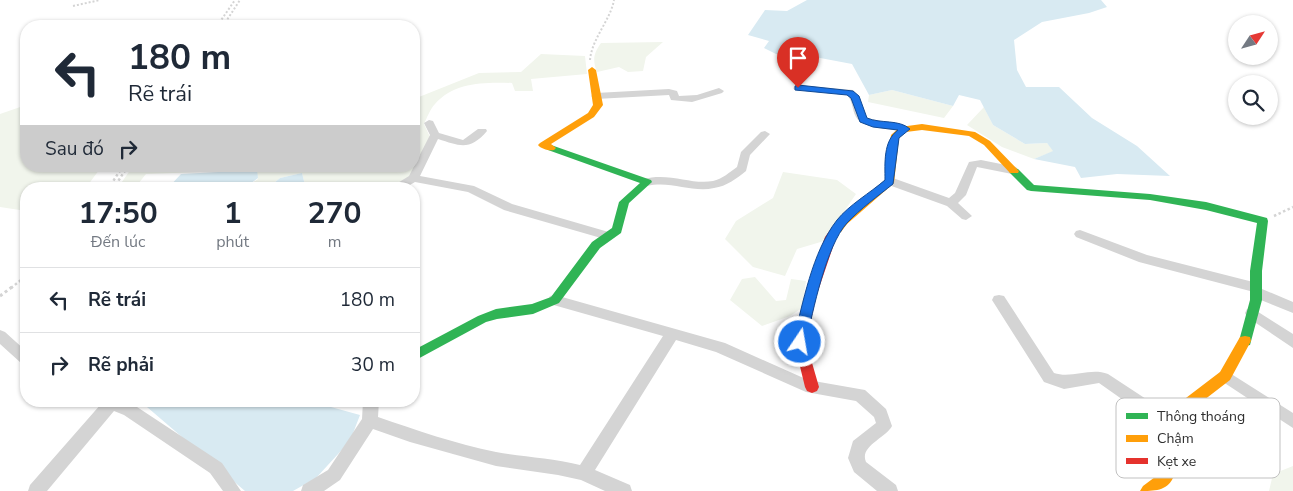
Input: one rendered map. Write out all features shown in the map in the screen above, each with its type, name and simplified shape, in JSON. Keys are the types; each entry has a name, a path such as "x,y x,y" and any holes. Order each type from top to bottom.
{"street":[{"path":"592,70 598,105 591,115 557,135 543,146 647,182 684,180 710,185 726,180 742,169 745,154 765,134"},
{"path":"798,88 850,92 855,96 863,120 873,124 889,124 905,129 922,127 945,129 972,134 987,143 1031,188 1150,197 1206,206 1263,220 1256,271 1256,290 1245,342 1225,376 1196,398"},
{"path":"596,96 669,92 674,94 674,98 680,99 705,97 720,91"},
{"path":"429,123 435,135 463,142 468,142 482,132"},
{"path":"812,387 800,342 811,294 831,237 843,221 890,181 894,137 905,129"},
{"path":"420,164 435,135"},
{"path":"951,203 960,195 973,164 1012,170"},
{"path":"406,182 413,178 416,172"},
{"path":"413,178 470,189 508,207 608,236"},
{"path":"890,181 951,203 966,216"},
{"path":"420,353 482,319 496,314 533,309 555,300 596,244 617,230 624,202 647,182"},
{"path":"1080,234 1144,259 1256,290 1293,308"},
{"path":"555,300 720,347 812,387 860,395 881,414 884,426 858,446 856,458 860,467 890,491"},
{"path":"999,300 1049,378 1064,383 1099,377 1132,398"},
{"path":"1252,313 1293,342"},
{"path":"583,473 592,462 673,333"},
{"path":"0,336 20,354"},
{"path":"1225,376 1258,398"},
{"path":"36,491 106,407"},
{"path":"122,407 216,468 233,491"},
{"path":"314,490 334,474 370,420 371,407"},
{"path":"1280,412 1293,421"},
{"path":"370,420 410,435 496,459 558,467 583,473 616,489"},
{"path":"1148,491 1166,478"}],"path":[{"path":"73,6 100,0"},
{"path":"221,20 235,0"},
{"path":"227,20 240,0"},
{"path":"592,70 589,57 609,18 614,0"},
{"path":"1263,220 1293,207"},
{"path":"0,296 20,281"}],"shaded area":[{"path":"807,0 1101,0 1107,7 1089,13 1042,22 1014,40 1017,70 1026,87 1059,87 1092,118 1137,146 1170,176 1117,174 1081,178 1075,167 1034,159 1053,151 1047,143 1025,144 993,125 980,100 959,95 953,106 892,90 869,95 852,64 799,54 776,54 764,48 769,41 748,35 765,10 787,11"},
{"path":"663,42 646,57 643,71 628,72 619,67 597,72 594,56 601,43"},
{"path":"541,54 585,56 587,74 531,79 533,91 515,91 512,83 481,83 451,91 435,104 424,124 430,137 420,156 420,97 479,73 521,72"},
{"path":"892,90 953,106 944,118 868,102 869,95"},
{"path":"20,107 20,172 98,172 90,182 20,182 20,210 0,207 0,114"},
{"path":"984,107 993,125 1025,144 1047,143 1054,151 1034,159 1002,147 967,125"},
{"path":"129,172 201,172 146,174 140,182 122,182"},
{"path":"256,172 412,172 410,176 400,182 304,182 302,173 280,178 275,182 254,182 258,179"},
{"path":"257,172 258,178 253,182 174,182 181,174"},
{"path":"783,172 837,180 856,194 824,241 797,249 785,276 753,267 725,239 736,221 773,198"},
{"path":"302,173 304,182 275,182 280,178"},
{"path":"755,277 776,301 786,300 791,279 806,281 802,308 790,316 762,326 730,300 742,279"},
{"path":"147,407 331,407 360,415 350,441 316,478 293,491 245,491"},
{"path":"1293,466 1293,491 1269,491 1272,478 1280,478 1280,471"}],"traffic: fast":[{"path":"420,353 482,319 496,314 533,309 555,300 596,245 617,230 624,202 647,182 551,148"},
{"path":"1014,171 1031,188 1150,197 1206,206 1263,221 1256,271 1256,300 1245,341"}],"traffic: slow":[{"path":"551,148 543,145 591,115 598,105 592,70"},
{"path":"837,229 843,221 890,181 894,137 903,129 922,127 972,134 987,143 1014,171"},
{"path":"1196,398 1225,376 1245,341"},
{"path":"1148,491 1166,478"}],"traffic: jam":[{"path":"812,387 800,342 811,294 831,237 837,229"}],"route":[{"path":"798,88 850,92 855,96 861,118 867,123 889,124 905,129 894,137 890,181 843,221 831,237 811,294 800,342"}]}
